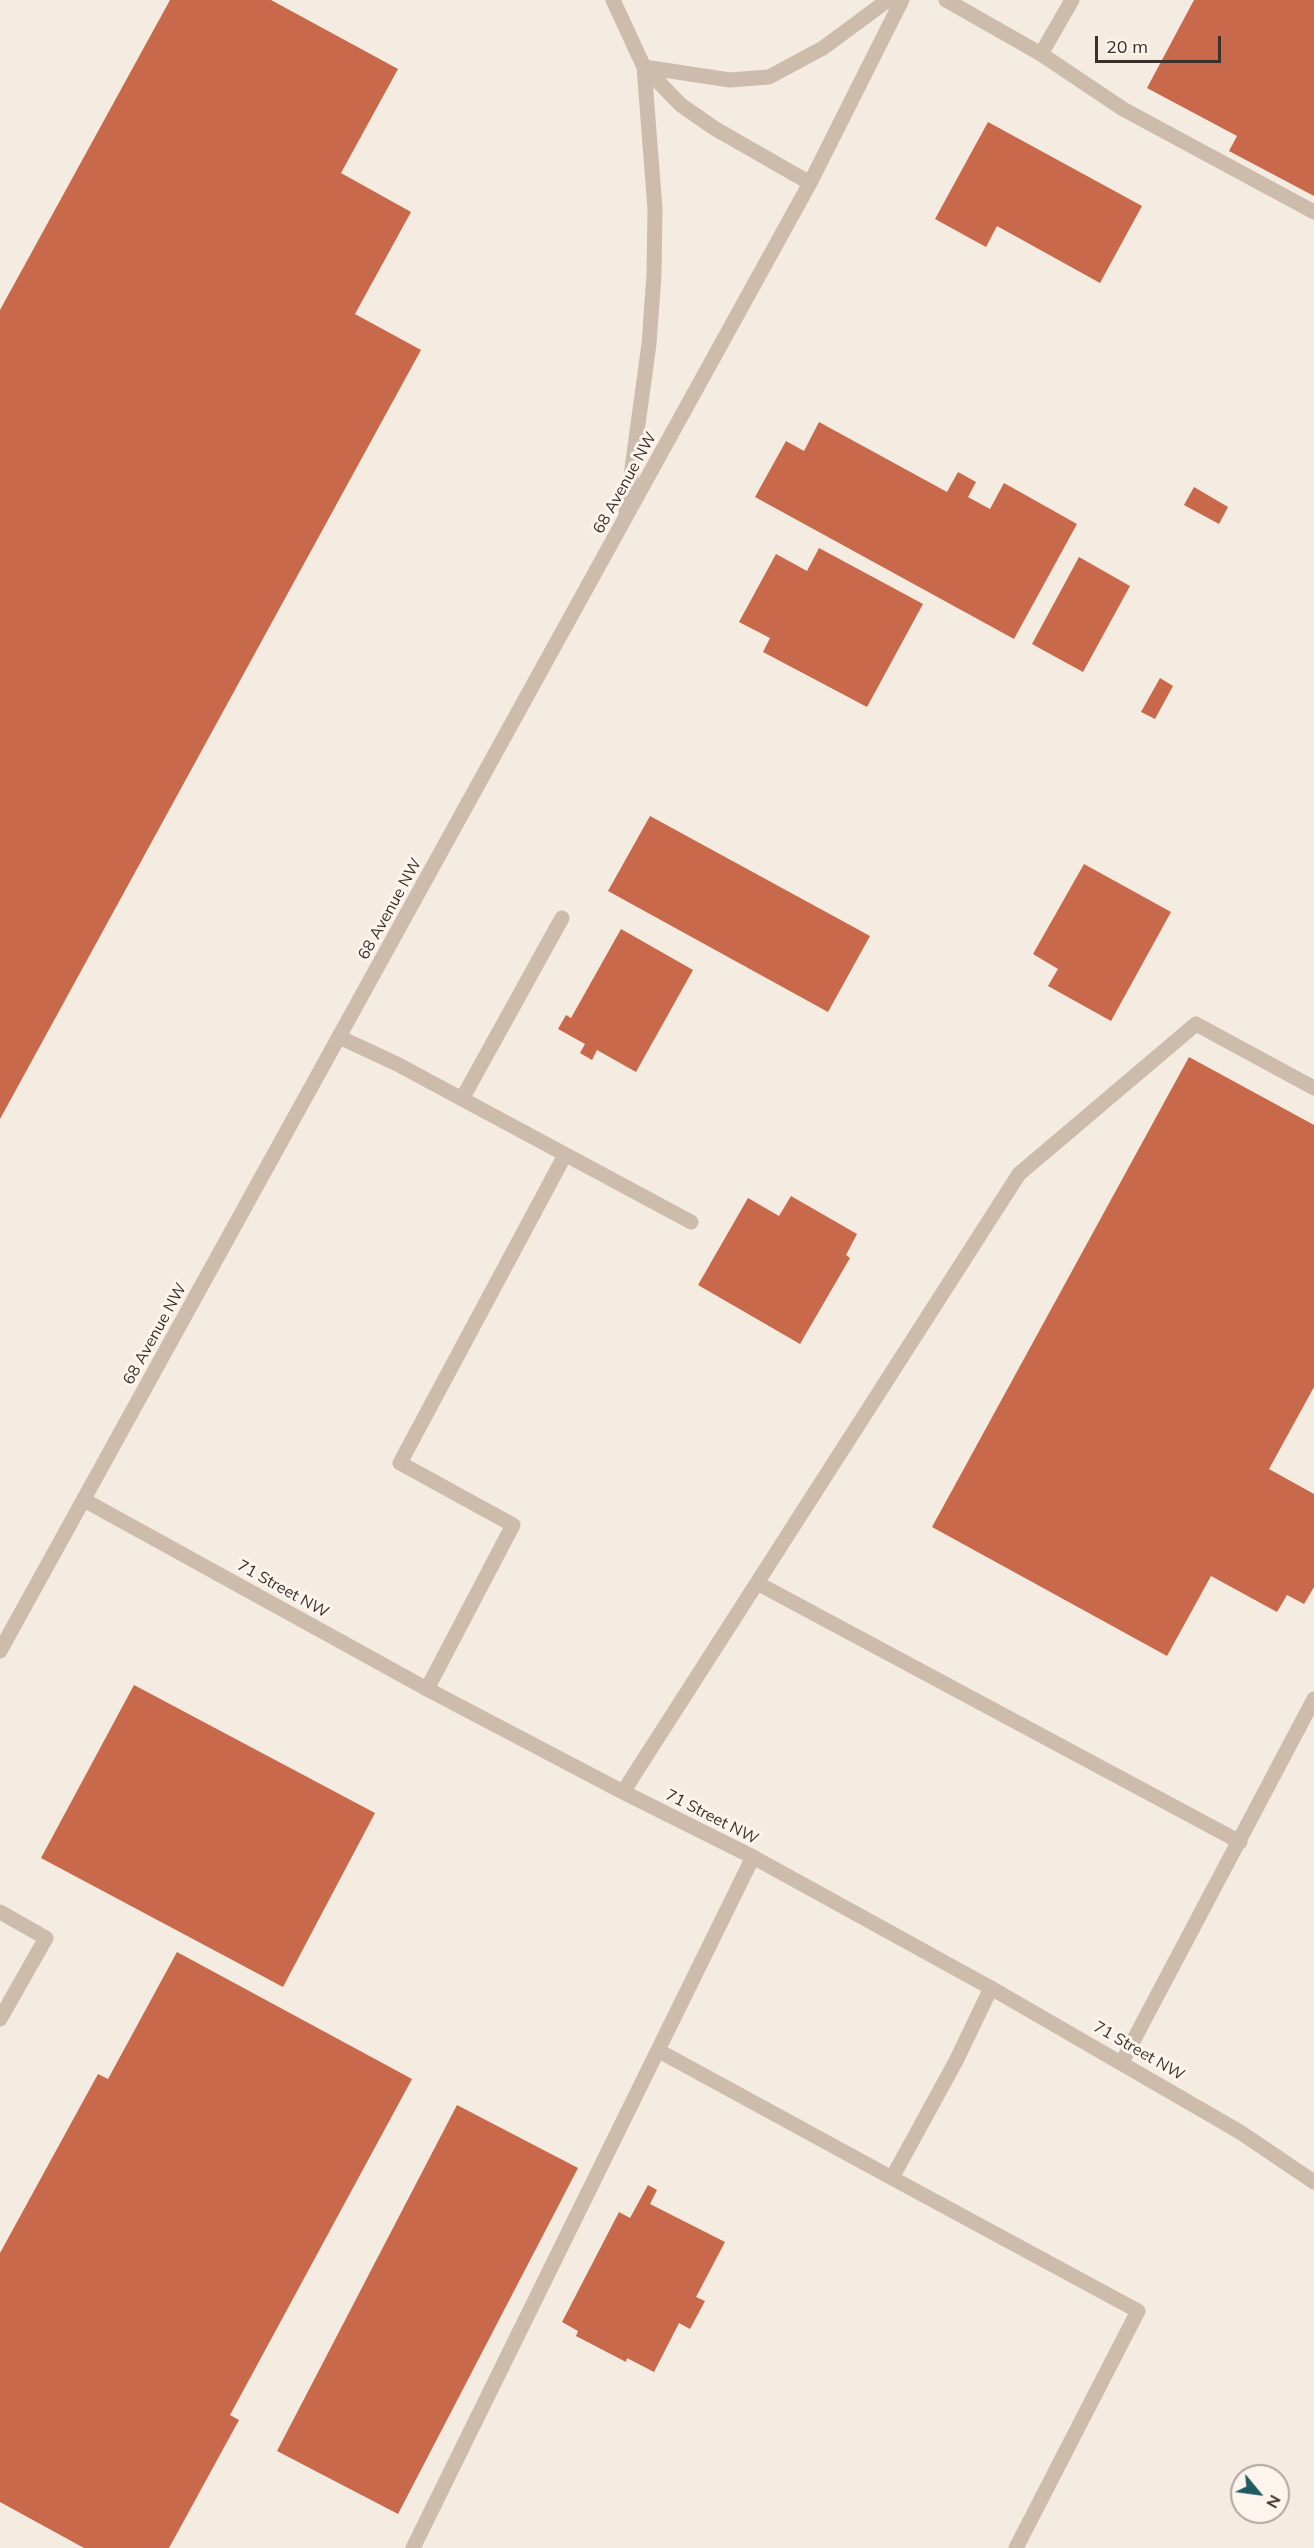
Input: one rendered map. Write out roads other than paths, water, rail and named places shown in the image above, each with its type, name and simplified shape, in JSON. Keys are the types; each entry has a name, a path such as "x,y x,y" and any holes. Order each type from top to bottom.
{"street":[{"path":"613,0 644,68 655,209 654,275 649,344 625,521"},
{"path":"644,68 730,80 769,77 824,48 888,0"},
{"name":"68 Avenue NW","path":"0,1652 810,183 903,0"},
{"path":"946,0 1041,54 1123,109 1314,212"},
{"path":"1041,54 1072,0"},
{"path":"644,68 681,105 697,117 810,183"},
{"path":"462,1099 562,918"},
{"path":"623,1792 1019,1174 1196,1024 1314,1088"},
{"path":"339,1037 386,1059 692,1222"},
{"path":"427,1689 513,1525 400,1463 565,1155"},
{"name":"71 Street NW","path":"84,1500 427,1689 753,1857 991,1988 1240,2132 1314,2182"},
{"path":"757,1583 1240,1842"},
{"path":"1122,2062 1314,1699"},
{"path":"413,2548 753,1857"},
{"path":"0,1912 46,1938 0,2019"},
{"path":"892,2178 956,2061 991,1988"},
{"path":"659,2051 1138,2311 1016,2548"}]}
